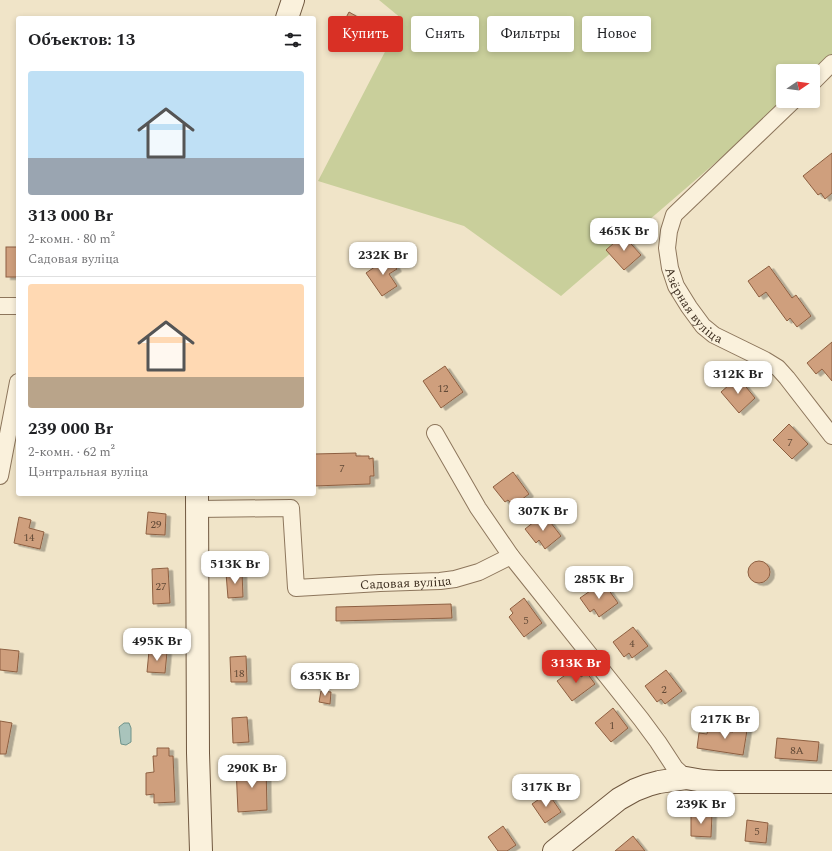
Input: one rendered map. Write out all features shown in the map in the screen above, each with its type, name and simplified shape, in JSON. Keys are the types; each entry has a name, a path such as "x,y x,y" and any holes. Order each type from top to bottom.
{"street":[{"path":"288,16 293,0"},
{"path":"820,75 832,63"},
{"name":"Азёрная вуліца","path":"786,108 674,215 669,231 667,248 670,268 676,286 688,307 703,326 714,335 778,368 832,436"},
{"path":"0,306 16,306"},
{"path":"0,476 16,392"},
{"path":"434,433 478,508 512,556 641,719 675,768 686,778"},
{"path":"197,502 198,753 201,851"},
{"name":"Садовая вуліца","path":"197,502 291,508 296,588 455,579 478,572 512,556"},
{"path":"554,851 619,799 635,790 659,782 686,778 718,782 832,782"}],"green space":[{"path":"379,0 832,0 832,55 820,66 820,64 776,64 776,108 736,145 561,296 464,226 318,181 385,52 403,52 403,16 398,16"}],"water":[{"path":"124,723 129,723 131,728 131,742 126,745 121,744 119,727"}],"building":[{"path":"349,12 356,16 347,16"},
{"path":"832,153 832,193 825,199 821,193 818,195 803,176"},
{"path":"623,235 641,255 624,270 606,250"},
{"path":"6,247 16,247 16,277 6,277"},
{"path":"389,257 397,269 389,274 397,286 382,296 366,273"},
{"path":"769,266 792,298 796,295 811,316 797,327 790,318 787,321 766,292 759,297 748,281"},
{"path":"832,342 832,381 822,369 816,374 807,363"},
{"path":"445,366 463,392 441,408 423,381"},
{"path":"738,377 755,398 739,413 721,392"},
{"path":"789,424 808,444 792,459 773,440"},
{"path":"356,453 356,456 369,456 369,459 373,458 374,476 370,476 370,484 316,486 316,454"},
{"path":"513,472 529,494 513,506 508,500 505,502 493,487"},
{"path":"148,512 166,514 165,535 146,534"},
{"path":"544,514 561,536 545,549 539,540 536,543 525,529"},
{"path":"19,517 31,520 29,528 44,532 40,549 14,543"},
{"path":"759,561 767,564 770,572 767,580 759,583 751,580 748,572 751,564"},
{"path":"168,568 170,603 153,604 152,569"},
{"path":"242,572 243,597 228,598 226,573"},
{"path":"603,582 618,603 599,617 594,609 590,612 580,598"},
{"path":"524,598 542,623 524,637 509,617 513,613 510,609"},
{"path":"451,604 452,618 336,621 336,607"},
{"path":"633,627 648,646 632,658 629,653 624,657 613,642"},
{"path":"0,649 19,651 17,672 0,670"},
{"path":"149,651 167,652 165,673 147,672"},
{"path":"246,656 247,682 231,682 230,657"},
{"path":"575,668 581,677 587,673 595,684 572,701 557,681"},
{"path":"666,670 682,691 665,704 661,699 657,702 645,686"},
{"path":"321,691 331,692 330,704 319,702"},
{"path":"613,708 628,728 611,742 595,723"},
{"path":"247,717 249,742 233,743 232,718"},
{"path":"0,721 12,723 6,754 0,754"},
{"path":"735,722 748,724 743,755 697,748 699,733 707,734 708,728 733,732"},
{"path":"777,738 819,742 817,761 775,758"},
{"path":"157,748 169,748 169,756 173,756 175,802 154,803 154,794 146,795 146,773 154,772 153,756 157,756"},
{"path":"266,766 267,810 238,812 236,767"},
{"path":"548,793 561,812 545,823 532,804"},
{"path":"691,814 712,814 711,837 691,836"},
{"path":"747,820 768,823 766,843 745,841"},
{"path":"503,826 516,845 507,851 498,851 488,837"},
{"path":"633,836 645,851 615,851"}]}
